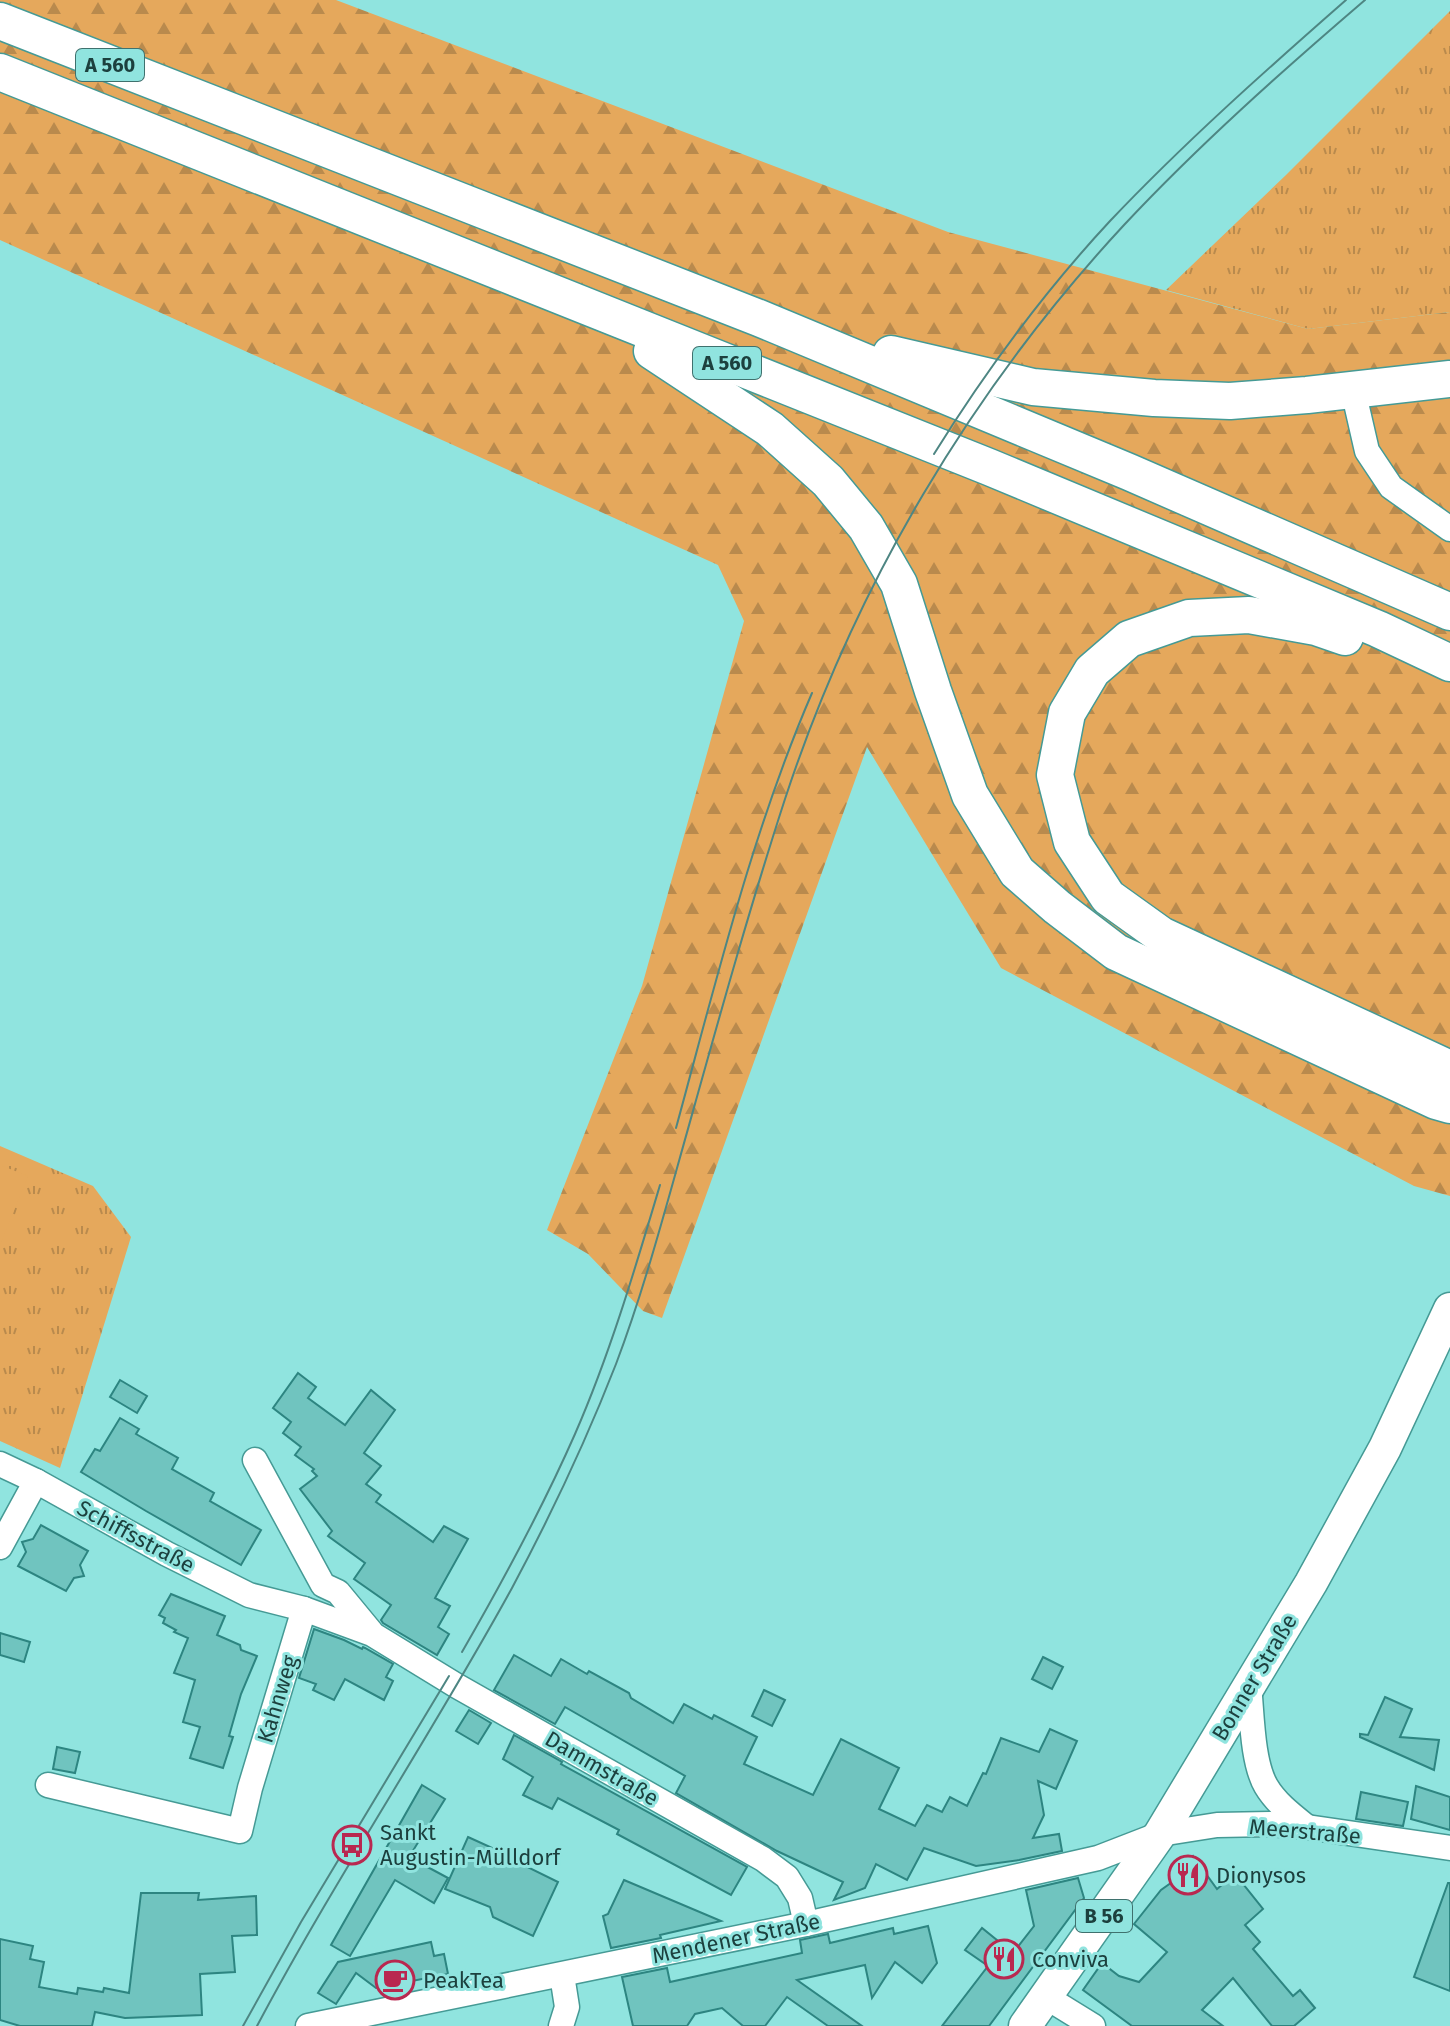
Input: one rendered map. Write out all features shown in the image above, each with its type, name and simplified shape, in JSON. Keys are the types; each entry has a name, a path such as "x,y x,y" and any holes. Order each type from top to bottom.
{"highway":[{"name":"A 560","path":"0,21 759,318 1129,472 1450,612"},
{"name":"A 560","path":"0,72 989,467 1378,629 1450,663"},
{"path":"577,303 770,429 828,481 866,527 899,584 970,795 1017,872 1116,952 1447,1087"},
{"path":"759,318 1033,387 1154,398 1230,401 1450,379"},
{"path":"1447,1087 1161,935 1108,897 1072,842 1055,775 1067,713 1092,671 1129,639 1189,618 1249,615 1316,627 1450,673"}],"main road":[{"name":"Bonner Straße","path":"1025,2026 1160,1834 1311,1583 1377,1461 1450,1309"}],"street":[{"path":"1353,390 1367,451 1391,487 1450,529"},
{"name":"Dammstraße","path":"255,1460 323,1585 338,1592 372,1634"},
{"name":"Schiffsstraße","path":"0,1464 249,1595 304,1609"},
{"path":"0,1547 36,1481"},
{"path":"275,1602 323,1585"},
{"name":"Dammstraße","path":"304,1609 372,1634 446,1680 763,1859 787,1877 794,1887 806,1924"},
{"name":"Kahnweg","path":"48,1785 240,1831 304,1609"},
{"path":"1249,1685 1258,1763 1266,1785 1281,1806 1307,1827"},
{"name":"Meerstraße","path":"1160,1834 1217,1825 1270,1824 1450,1848"},
{"name":"Mendener Straße","path":"308,2026 806,1924 1098,1858 1160,1834"},
{"path":"561,2026 567,2007 562,1975"},
{"path":"1046,1997 1093,2026"}],"green space":[{"path":"0,0 336,0 948,232 1308,329 1450,312 1450,1196 1414,1186 1001,968 867,747 662,1318 643,1311 588,1254 547,1230 642,986 744,621 718,565 0,240"},
{"path":"1450,11 1450,312 1308,329 1166,290 1286,175"},
{"path":"0,1146 93,1186 131,1237 60,1468 0,1441"},
{"path":"0,1165 28,1176 0,1245"}],"building":[{"path":"298,1373 316,1387 308,1398 345,1425 371,1390 395,1410 364,1453 381,1466 366,1484 381,1495 376,1502 433,1542 444,1526 468,1539 435,1598 450,1606 438,1627 449,1634 437,1655 383,1623 381,1620 391,1605 354,1579 365,1563 328,1536 332,1531 300,1489 317,1476 312,1471 314,1469 295,1455 301,1447 283,1433 291,1422 273,1408"},
{"path":"120,1380 147,1396 137,1413 110,1397"},
{"path":"120,1418 139,1429 136,1434 178,1458 172,1469 214,1493 210,1501 261,1530 241,1565 81,1472 95,1449 100,1451"},
{"path":"41,1525 88,1551 80,1565 84,1576 74,1578 66,1591 18,1566 26,1552 22,1542 33,1539"},
{"path":"171,1594 225,1616 217,1635 257,1656 241,1694 223,1768 190,1758 200,1727 183,1722 195,1680 174,1673 188,1638 174,1632 176,1630 163,1623 165,1618 159,1615"},
{"path":"314,1629 363,1647 393,1664 386,1677 393,1681 384,1700 345,1679 334,1700 313,1690 316,1684 299,1678"},
{"path":"0,1633 30,1642 24,1662 0,1655"},
{"path":"514,1655 551,1676 561,1659 629,1693 631,1698 673,1723 684,1704 712,1719 714,1715 757,1737 744,1764 813,1795 841,1739 899,1768 879,1809 915,1826 927,1805 942,1812 950,1797 967,1806 983,1773 986,1774 1001,1738 1039,1752 1050,1729 1077,1741 1056,1789 1038,1781 1044,1815 1033,1838 1059,1834 1062,1851 976,1866 924,1848 907,1880 876,1864 865,1888 834,1900 843,1882 777,1851 676,1793 685,1776 565,1707 555,1724 494,1690"},
{"path":"1043,1657 1063,1667 1052,1689 1032,1679"},
{"path":"764,1690 785,1700 772,1726 752,1716"},
{"path":"1385,1697 1412,1709 1400,1737 1439,1740 1434,1770 1360,1737 1360,1734 1368,1735"},
{"path":"469,1710 491,1723 478,1744 456,1731"},
{"path":"514,1735 747,1867 731,1895 617,1834 619,1830 558,1798 552,1809 523,1795 533,1777 503,1759"},
{"path":"57,1747 80,1752 75,1773 53,1769"},
{"path":"422,1785 445,1799 409,1857 448,1878 434,1903 395,1880 350,1956 331,1945"},
{"path":"1416,1786 1450,1797 1450,1830 1411,1819"},
{"path":"1361,1792 1408,1802 1403,1826 1356,1819"},
{"path":"468,1837 558,1882 533,1936 493,1917 490,1907 445,1889"},
{"path":"1193,1856 1217,1889 1235,1874 1263,1909 1245,1925 1260,1942 1253,1949 1293,1996 1300,1990 1315,2008 1294,2026 1272,2026 1233,1978 1202,2010 1223,2026 1132,2026 1083,1990 1102,1963 1119,1976 1139,1982 1167,1952 1134,1924 1161,1890 1175,1880 1170,1872"},
{"path":"1078,1878 1084,1898 989,2026 942,2026 988,1966 965,1950 982,1928 1013,1953 1034,1926 1026,1890"},
{"path":"624,1880 721,1921 611,1948 603,1916 608,1914"},
{"path":"1450,1883 1450,1991 1414,1977"},
{"path":"141,1893 199,1893 198,1900 256,1896 257,1935 232,1936 235,1972 200,1974 202,2015 125,2018 95,2012 92,2026 20,2026 0,2020 0,1939 33,1946 30,1959 44,1962 39,1987 77,1994 78,1988 103,1992 104,1988 129,1993"},
{"path":"928,1926 937,1963 922,1983 895,1962 872,1998 865,1965 797,1980 862,2026 828,2026 787,1997 765,2026 743,2026 722,2008 695,2014 687,2026 633,2026 622,1977 667,1968 670,1982 802,1953 800,1940 828,1934 830,1943 893,1928 894,1934"},
{"path":"431,1942 434,1956 444,1954 448,1974 376,1988 356,1973 336,2004 318,1993 338,1962"}],"tram line":[{"path":"934,454 1016,333 1110,221 1196,136 1346,0"},
{"path":"257,2026 512,1588 593,1421 642,1289 743,934 785,799 813,720 883,567 923,494 968,423 1016,354 1068,288 1181,166 1365,0"},
{"path":"676,1128 753,853 812,693"},
{"path":"462,1652 522,1544 588,1404 611,1342 660,1185"},
{"path":"243,2026 301,1922 449,1676"}],"place":[{"name":"Sankt Augustin-Mülldorf","path":"352,1845"},
{"name":"Dionysos","path":"1188,1875"},
{"name":"Conviva","path":"1004,1959"},
{"name":"PeakTea","path":"395,1980"}]}
